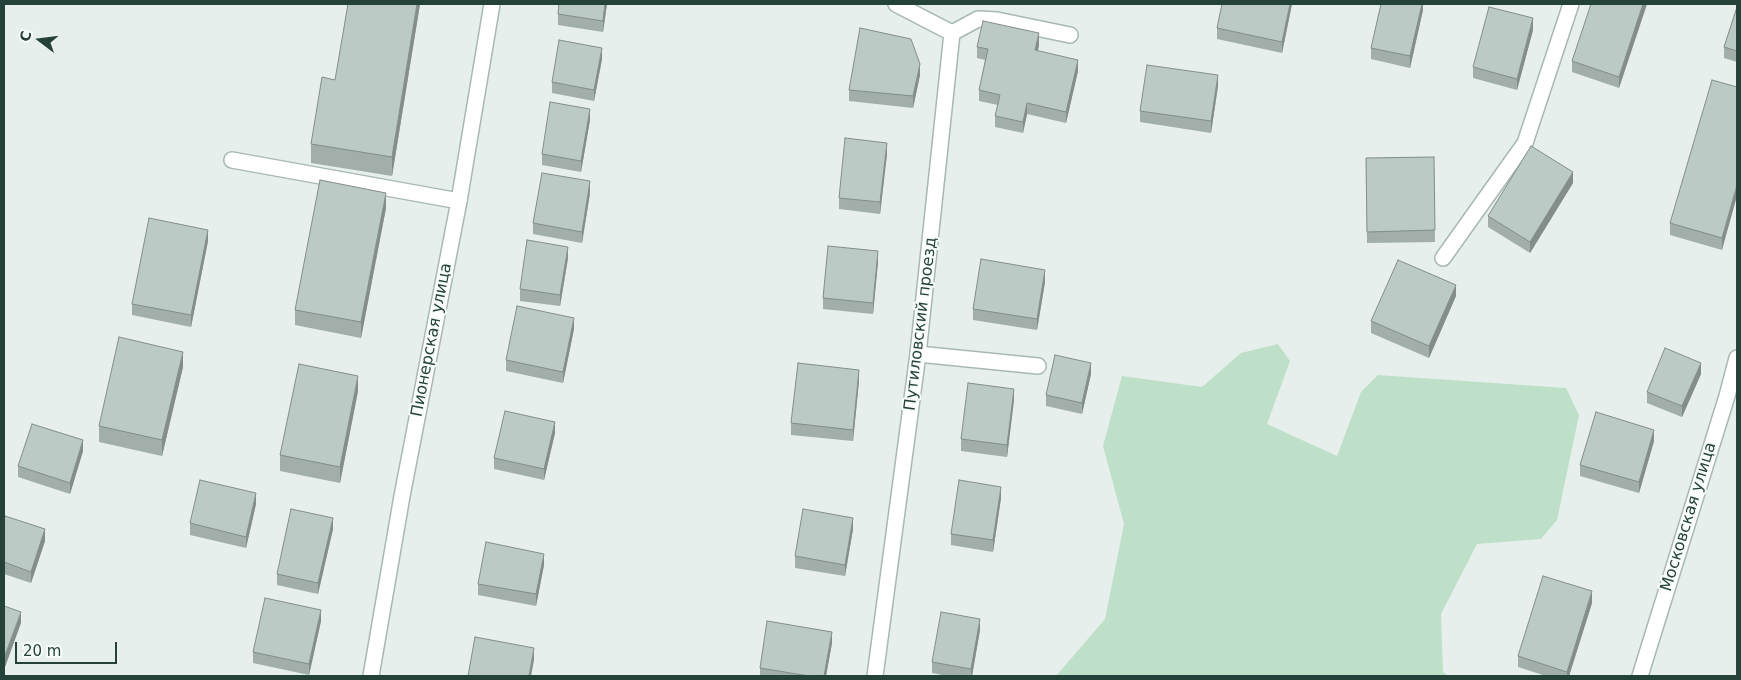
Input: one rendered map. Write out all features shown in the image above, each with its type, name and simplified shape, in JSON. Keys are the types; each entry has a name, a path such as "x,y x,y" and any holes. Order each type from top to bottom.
{"street":[{"name":"Пионерская улица","path":"371,676 492,4"},
{"path":"896,4 952,33 978,19 997,20 1070,34"},
{"path":"1443,258 1525,143 1571,4"},
{"name":"Путиловский проезд","path":"875,676 918,354 952,33"},
{"path":"232,160 458,201"},
{"path":"918,354 1038,366"},
{"name":"Московская улица","path":"1640,676 1727,396 1737,358"}],"green space":[{"path":"1278,344 1290,361 1267,424 1337,456 1361,392 1378,375 1566,388 1579,415 1557,520 1541,539 1477,544 1441,614 1443,672 1448,676 1056,676 1105,619 1124,524 1103,446 1122,376 1202,387 1241,353"}],"building":[{"path":"348,4 417,4 392,157 311,144 322,77 335,80"},
{"path":"559,4 605,4 603,21 558,14"},
{"path":"1222,4 1290,4 1282,42 1217,28"},
{"path":"1381,4 1422,4 1410,56 1371,48"},
{"path":"1591,4 1643,4 1619,77 1572,61"},
{"path":"1489,7 1533,18 1517,79 1473,67"},
{"path":"1737,7 1737,51 1724,47"},
{"path":"983,21 1039,33 1035,50 1078,60 1066,112 1027,103 1023,122 995,116 1000,95 979,90 988,49 977,47"},
{"path":"860,28 911,39 920,64 913,96 849,90"},
{"path":"559,40 602,48 594,90 552,82"},
{"path":"1147,65 1218,75 1211,121 1140,111"},
{"path":"1712,80 1737,87 1737,185 1722,238 1670,223"},
{"path":"550,102 590,109 581,161 542,154"},
{"path":"845,138 887,143 880,202 839,198"},
{"path":"1531,146 1573,172 1530,242 1488,216"},
{"path":"1434,157 1435,230 1367,232 1366,158"},
{"path":"542,173 590,181 582,232 533,223"},
{"path":"320,180 386,193 361,322 295,310"},
{"path":"149,218 208,230 191,315 132,304"},
{"path":"527,240 568,247 560,295 520,289"},
{"path":"828,246 878,251 873,303 823,298"},
{"path":"981,259 1045,270 1037,319 973,309"},
{"path":"1398,260 1456,285 1429,346 1371,321"},
{"path":"517,306 574,318 563,372 506,360"},
{"path":"119,337 183,352 162,440 99,426"},
{"path":"1665,348 1701,363 1682,406 1647,392"},
{"path":"1055,355 1091,363 1082,403 1046,395"},
{"path":"798,363 859,370 853,430 791,423"},
{"path":"299,364 358,376 340,467 280,455"},
{"path":"968,383 1014,389 1007,445 961,439"},
{"path":"505,411 555,422 544,469 494,458"},
{"path":"1596,412 1654,430 1639,482 1580,465"},
{"path":"32,424 83,440 70,483 18,466"},
{"path":"200,480 256,493 246,537 190,523"},
{"path":"959,480 1001,487 993,540 951,534"},
{"path":"291,509 333,518 318,583 277,574"},
{"path":"803,509 853,518 845,565 795,556"},
{"path":"5,516 45,529 31,572 4,562"},
{"path":"486,542 544,554 536,594 478,584"},
{"path":"1543,576 1592,591 1567,672 1518,656"},
{"path":"265,598 321,610 309,664 253,652"},
{"path":"4,606 21,612 4,658"},
{"path":"941,612 980,619 971,669 932,662"},
{"path":"767,621 832,632 824,676 809,676 760,668"},
{"path":"475,637 534,648 529,676 468,676"}]}
